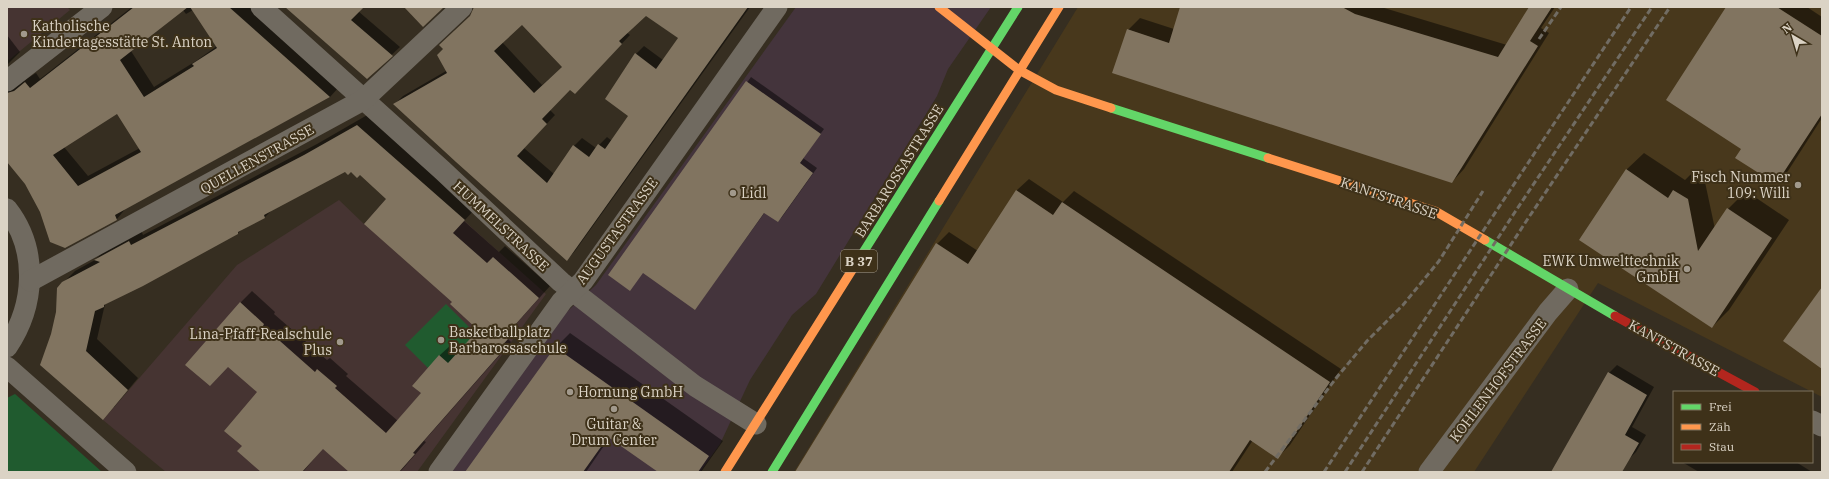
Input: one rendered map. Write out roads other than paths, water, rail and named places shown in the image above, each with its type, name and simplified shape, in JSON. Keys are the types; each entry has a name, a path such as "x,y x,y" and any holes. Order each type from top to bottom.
{"main road":[{"name":"KANTSTRASSE","path":"939,7 1019,70 1056,90 1435,211 1647,334 1754,391"},
{"name":"BARBAROSSASTRASSE","path":"725,472 1018,7"},
{"name":"B 37","path":"772,472 1059,7"}],"street":[{"path":"7,81 102,7"},
{"name":"HUMMELSTRASSE","path":"262,7 572,291 695,386 756,424"},
{"name":"QUELLENSTRASSE","path":"30,281 364,100 462,7"},
{"name":"AUGUSTASTRASSE","path":"439,472 562,301 583,281 777,7"},
{"path":"7,209 19,229 26,246 30,281 26,308 22,320 7,347"},
{"name":"KOHLENHOFSTRASSE","path":"1429,472 1548,312 1568,289"},
{"path":"7,367 126,472"},
{"path":"1813,422 1822,426"}],"railway":[{"path":"1539,39 1561,7"},
{"path":"1324,472 1631,7"},
{"path":"1345,472 1515,212 1652,7"},
{"path":"1362,472 1527,220 1670,7"},
{"path":"1265,472 1337,377 1367,341 1403,305 1439,261 1483,191"}],"place":[{"name":"Katholische Kindertagesstätte St. Anton","path":"24,34"},
{"name":"Fisch Nummer 109: Willi","path":"1798,185"},
{"name":"Lidl","path":"733,193"},
{"name":"EWK Umwelttechnik GmbH","path":"1687,269"},
{"name":"Basketballplatz Barbarossaschule","path":"441,340"},
{"name":"Lina-Pfaff-Realschule Plus","path":"340,342"},
{"name":"Hornung GmbH","path":"570,392"},
{"name":"Guitar & Drum Center","path":"614,409"}]}
